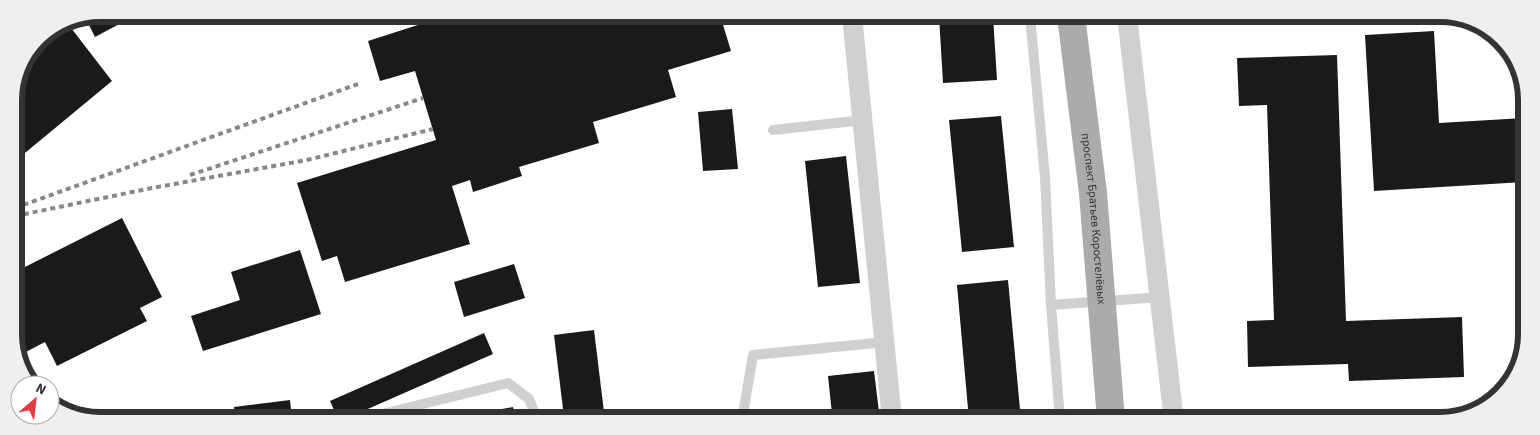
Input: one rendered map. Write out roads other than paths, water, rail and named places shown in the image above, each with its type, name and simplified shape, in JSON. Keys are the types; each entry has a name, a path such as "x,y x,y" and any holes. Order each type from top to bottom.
{"main road":[{"name":"проспект Братьев Коростелёвых","path":"1072,23 1093,193 1110,412"}],"street":[{"path":"853,23 891,412"},
{"path":"1128,23 1173,412"}],"lane":[{"path":"1031,23 1045,177 1051,305 1059,412"},
{"path":"773,130 863,120"},
{"path":"1051,305 1161,296"},
{"path":"743,412 753,355 885,342"},
{"path":"387,412 508,383 529,400 535,412"}],"railway":[{"path":"23,205 358,84"},
{"path":"190,175 423,98"},
{"path":"23,214 152,188 307,160 433,129"}]}
